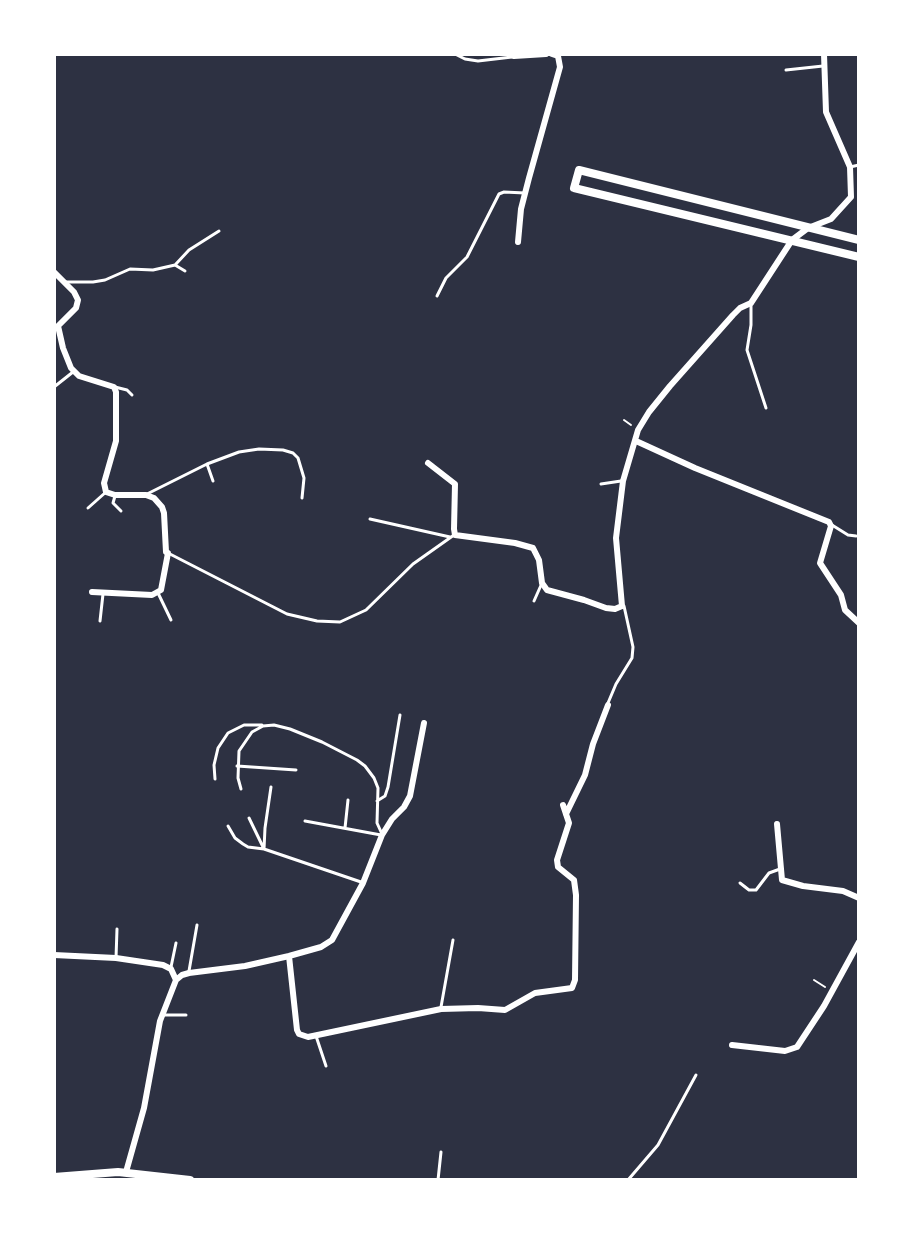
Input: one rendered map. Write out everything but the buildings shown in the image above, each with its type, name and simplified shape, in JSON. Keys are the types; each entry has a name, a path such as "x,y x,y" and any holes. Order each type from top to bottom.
{"main road":[{"path":"859,240 579,170 574,188 859,256"}],"street":[{"path":"512,55 546,54"},
{"path":"518,242 521,209 560,67 558,56 552,54"},
{"path":"428,463 455,484 453,536 533,548 539,560 542,583 550,592 606,608 619,608 623,603 616,538 623,480 638,430 648,412 733,315 740,308 751,303 792,240 808,228 831,219 847,203 852,191 850,167 828,117 824,54"},
{"path":"54,272 74,292 78,300 76,308 58,326 63,348 73,372 114,387 117,399 116,441 104,483 106,492 115,495 146,495 154,498 162,507 166,552 168,553 164,585 159,593 141,595 92,592"},
{"path":"636,441 830,524 820,563 837,587 845,610 859,623"},
{"path":"566,814 585,775 593,744 608,705"},
{"path":"121,1174 144,1108 155,1042 162,1015 176,980 189,973 245,966 289,956 332,940 363,883 382,835 410,796 424,723"},
{"path":"289,956 297,1029 303,1036 316,1036 441,1009 505,1010 535,993 572,987 575,980 575,886 570,875 558,867 557,860 569,823 563,805"},
{"path":"777,824 781,878 784,881 814,888 843,891 859,898"},
{"path":"732,1045 791,1050 797,1047 857,952 859,942"},
{"path":"54,955 116,958 163,965 171,969 176,980"},
{"path":"54,1178 121,1174 190,1180"}],"lane":[{"path":"454,54 465,59 478,60 512,55"},
{"path":"786,70 825,65"},
{"path":"850,167 859,165"},
{"path":"438,296 446,278 467,257 499,194 504,192 525,193"},
{"path":"63,281 93,282 105,280 130,269 153,270 175,265 189,250 219,231"},
{"path":"175,265 186,271"},
{"path":"751,303 751,325 747,350 766,408"},
{"path":"54,387 73,372"},
{"path":"114,387 127,390 132,395"},
{"path":"146,495 152,489 207,464 239,452 259,449 283,450 293,453 298,458 302,469 302,498"},
{"path":"207,464 213,482"},
{"path":"601,484 623,480"},
{"path":"88,508 106,492"},
{"path":"115,495 113,503 121,511"},
{"path":"370,519 453,536"},
{"path":"830,524 848,536 856,536"},
{"path":"168,553 287,614 317,621 340,622 366,610 413,564 453,536"},
{"path":"534,601 542,583"},
{"path":"159,593 171,620"},
{"path":"100,621 102,594"},
{"path":"608,705 616,684 632,658 633,647 623,603"},
{"path":"377,801 384,796 388,787 400,715"},
{"path":"214,779 214,765 219,748 228,733 244,725 253,724 290,729 357,760 375,778 378,788 377,823 382,835"},
{"path":"241,789 237,766 239,751 252,732 263,726"},
{"path":"237,766 296,770"},
{"path":"264,849 271,787"},
{"path":"345,828 348,800"},
{"path":"249,818 264,849"},
{"path":"305,821 382,835"},
{"path":"228,826 235,838 248,847 264,849 363,883"},
{"path":"740,883 753,891 758,889 769,873 780,869"},
{"path":"189,973 196,925"},
{"path":"116,958 117,929"},
{"path":"441,1009 453,940"},
{"path":"171,969 176,943"},
{"path":"162,1015 186,1015"},
{"path":"316,1036 326,1066"},
{"path":"628,1180 658,1145 696,1076"},
{"path":"438,1180 441,1152"}],"path":[{"path":"814,980 832,992"}]}
